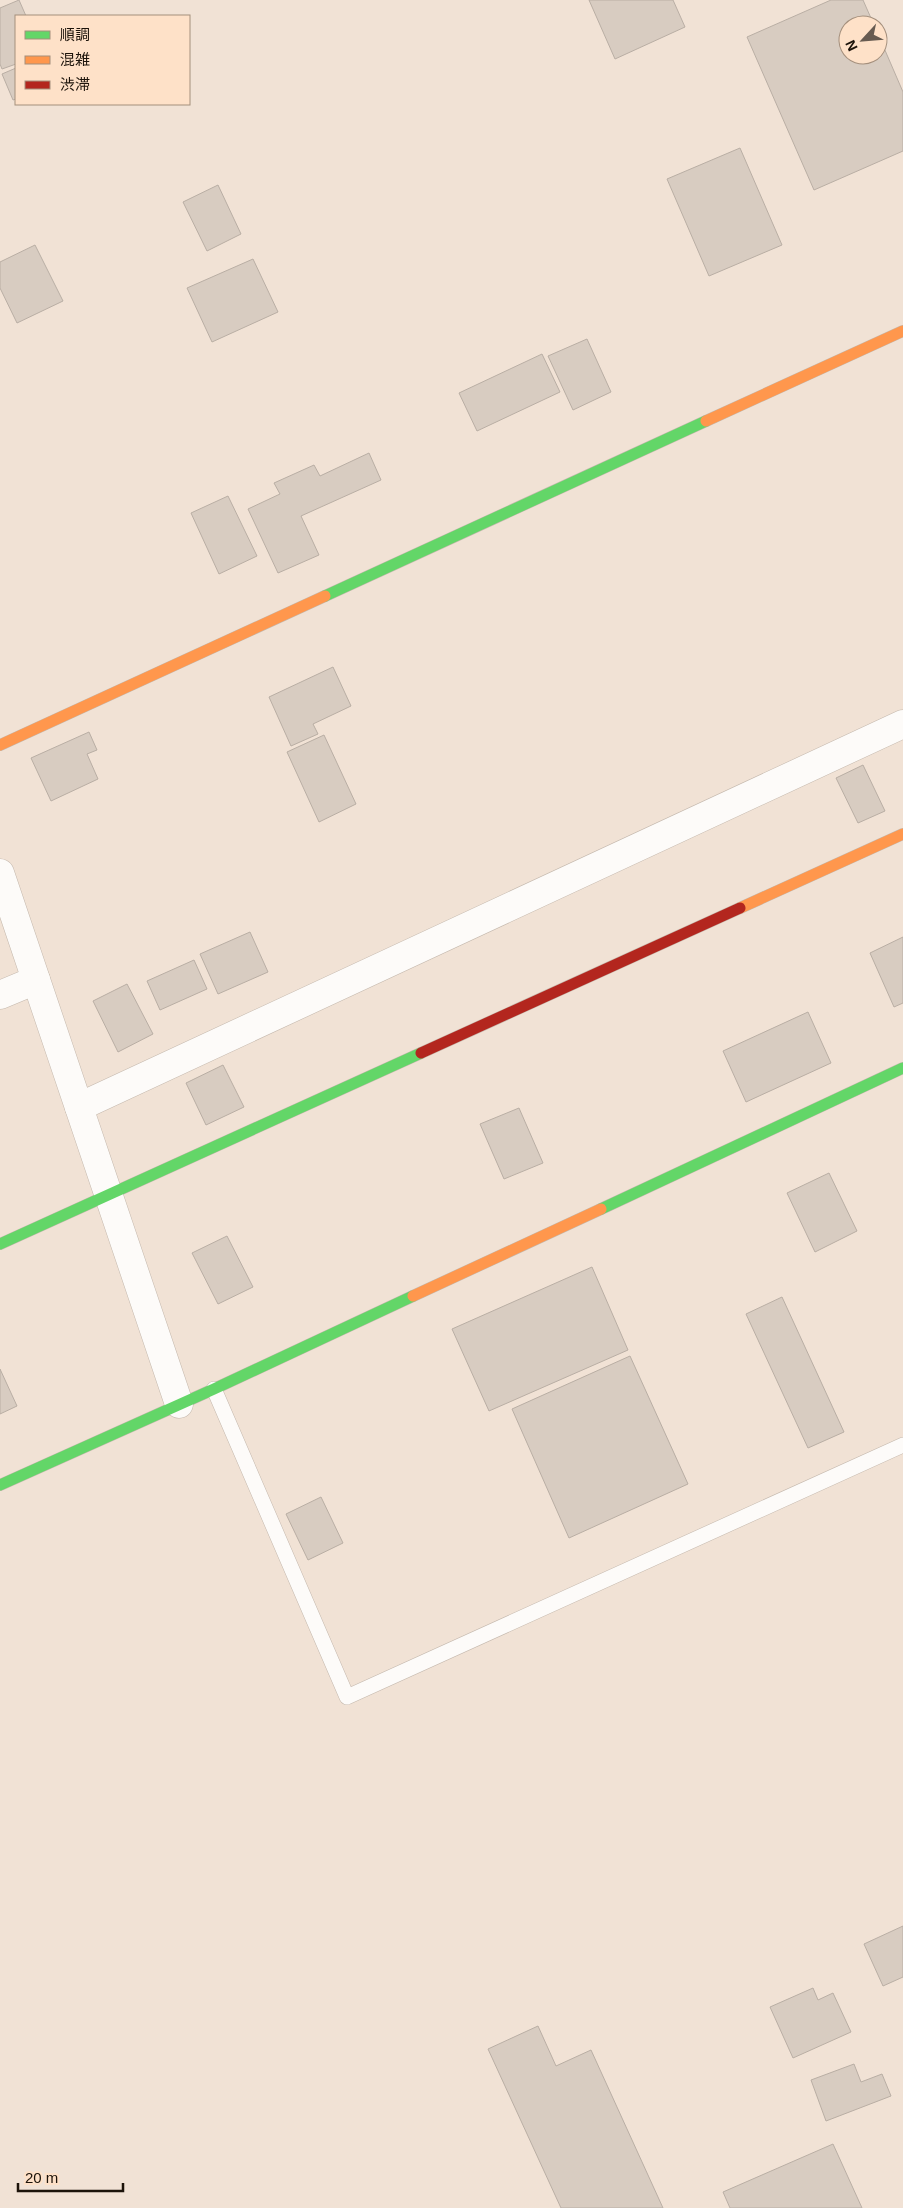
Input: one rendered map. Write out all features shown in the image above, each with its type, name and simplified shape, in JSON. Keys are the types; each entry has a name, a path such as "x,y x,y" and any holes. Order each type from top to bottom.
{"street":[{"path":"0,745 903,331"},
{"path":"79,1107 903,724"},
{"path":"0,1244 903,834"},
{"path":"0,873 179,1404"},
{"path":"0,995 36,980"},
{"path":"0,1486 214,1389 903,1068"}],"lane":[{"path":"214,1389 347,1697 903,1445"}],"building":[{"path":"19,0 26,15 15,15 15,64 2,69 0,64 0,8"},
{"path":"589,0 673,0 685,27 615,59"},
{"path":"831,0 863,0 870,15 838,15 838,65 888,65 888,57 903,92 903,151 814,190 747,37"},
{"path":"15,68 15,99 13,100 2,74"},
{"path":"740,148 782,245 709,276 667,179"},
{"path":"218,185 241,234 207,251 183,202"},
{"path":"35,245 63,301 17,323 0,288 0,262"},
{"path":"253,259 278,312 212,342 187,288"},
{"path":"587,339 611,392 573,410 548,356"},
{"path":"542,354 560,392 477,431 459,393"},
{"path":"369,453 381,480 301,516 319,555 278,573 248,509 280,494 274,483 314,465 320,476"},
{"path":"228,496 257,556 219,574 191,513"},
{"path":"333,667 351,706 313,724 318,734 291,746 269,697"},
{"path":"89,732 97,750 87,754 98,779 51,801 31,758"},
{"path":"324,735 356,804 319,822 287,752"},
{"path":"863,765 885,811 858,823 836,778"},
{"path":"250,932 268,972 218,994 200,954"},
{"path":"903,937 903,1003 894,1007 870,953"},
{"path":"194,960 207,989 160,1010 147,981"},
{"path":"127,984 153,1034 118,1052 93,1001"},
{"path":"808,1012 831,1063 746,1102 723,1051"},
{"path":"223,1065 244,1107 206,1125 186,1083"},
{"path":"519,1108 543,1163 504,1179 480,1124"},
{"path":"829,1173 857,1231 815,1252 787,1193"},
{"path":"227,1236 253,1287 218,1304 192,1253"},
{"path":"592,1267 628,1350 489,1411 452,1329"},
{"path":"782,1297 844,1432 808,1448 746,1314"},
{"path":"630,1356 688,1484 569,1538 512,1409"},
{"path":"0,1369 17,1406 0,1414"},
{"path":"321,1497 343,1543 308,1560 286,1514"},
{"path":"903,1926 903,1977 883,1986 864,1944"},
{"path":"813,1988 818,2000 833,1993 851,2032 793,2058 770,2007"},
{"path":"538,2026 556,2066 591,2050 663,2208 561,2208 488,2049"},
{"path":"854,2064 861,2082 882,2074 891,2096 826,2121 811,2080"},
{"path":"833,2144 862,2208 730,2208 723,2192"}],"traffic: fast":[{"path":"325,596 706,421"},
{"path":"0,1244 421,1053"},
{"path":"601,1209 903,1068"},
{"path":"0,1485 214,1389 413,1296"}],"traffic: slow":[{"path":"706,421 903,331"},
{"path":"0,745 325,596"},
{"path":"740,908 903,834"},
{"path":"413,1296 601,1209"}],"traffic: jam":[{"path":"421,1053 740,908"}]}
